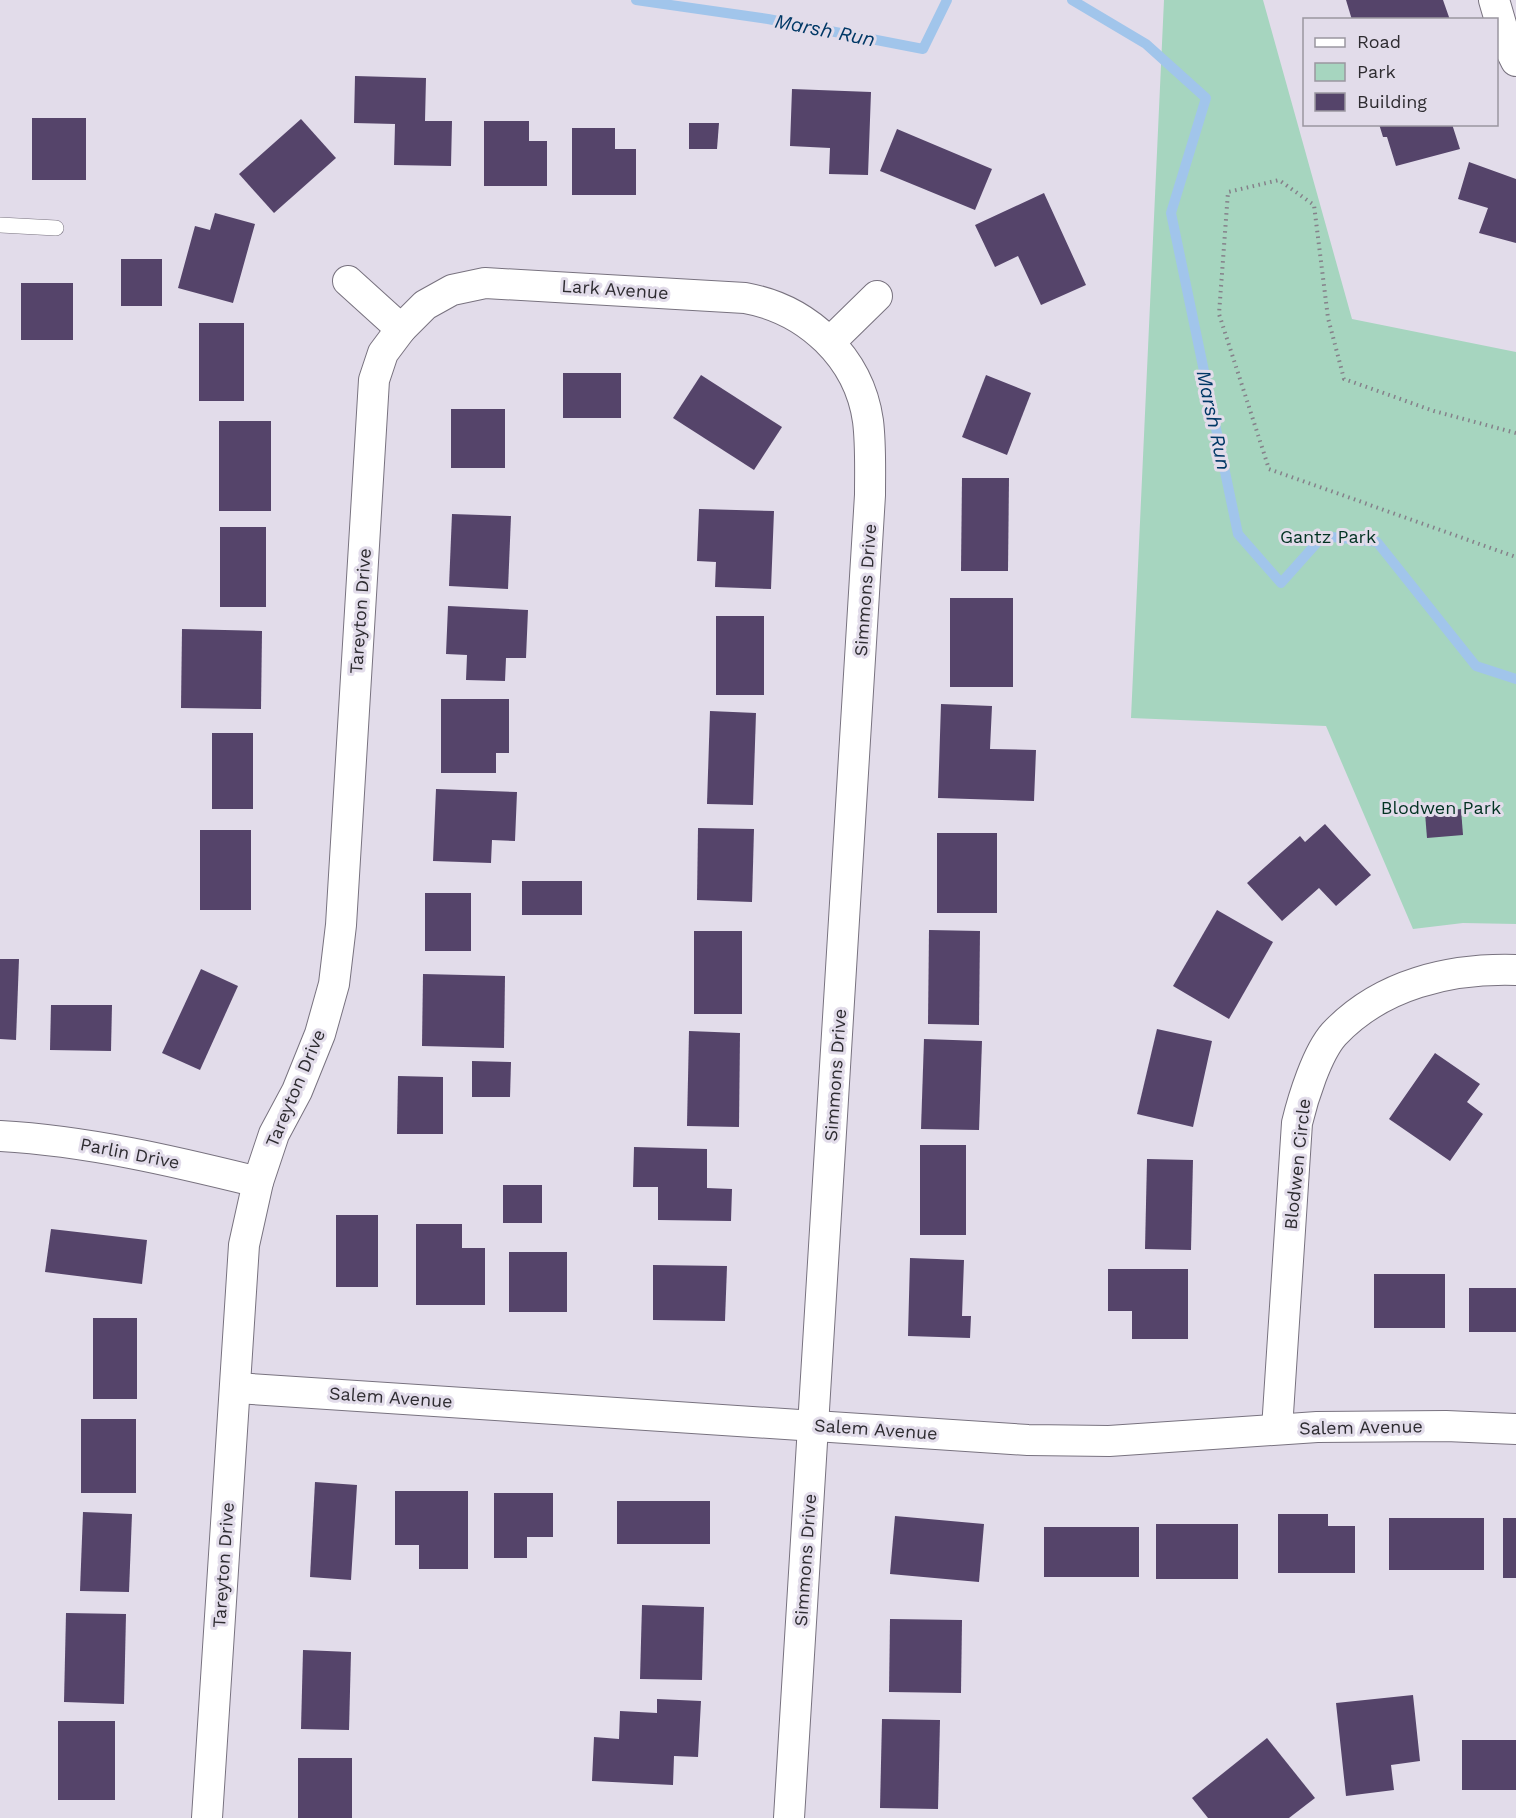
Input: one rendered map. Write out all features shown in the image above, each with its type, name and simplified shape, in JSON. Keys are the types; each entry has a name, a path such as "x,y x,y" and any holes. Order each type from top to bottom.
{"street":[{"path":"1494,0 1506,42 1516,61"},
{"path":"348,281 401,329"},
{"name":"Lark Avenue","path":"401,329 425,305 452,290 485,283 519,283 745,298 766,302 787,310 830,342"},
{"path":"830,342 877,296"},
{"name":"Tareyton Drive","path":"207,1818 244,1245 258,1182 274,1134 297,1091 320,1034 334,984 341,925 374,380 384,352 401,329"},
{"name":"Simmons Drive","path":"789,1818 870,495 868,422 863,395 849,364 830,342"},
{"name":"Blodwen Circle","path":"1277,1429 1298,1123 1304,1091 1333,1035 1389,992 1417,982 1481,969 1516,970"},
{"name":"Parlin Drive","path":"0,1136 56,1139 195,1166 258,1182"},
{"name":"Salem Avenue","path":"236,1388 813,1424 1028,1440 1109,1441 1237,1435 1277,1429 1446,1426 1516,1429"}],"lane":[{"path":"0,225 56,228"}],"path":[{"path":"1516,434 1434,411 1344,379 1328,318 1314,205 1280,180 1228,192 1219,314 1269,469 1516,557"}],"green space":[{"name":"Gantz Park","path":"1164,0 1263,0 1352,319 1516,352 1516,924 1463,923 1413,929 1326,726 1131,718"}],"building":[{"path":"1346,0 1443,0 1449,18 1351,18"},
{"path":"355,76 426,78 425,121 452,121 451,166 394,165 395,124 354,123"},
{"path":"792,89 871,92 868,175 829,174 830,148 790,146"},
{"path":"32,118 86,118 86,180 32,180"},
{"path":"301,119 336,158 274,213 239,174"},
{"path":"484,121 529,121 529,141 547,141 547,186 484,186"},
{"path":"689,123 719,123 717,149 689,149"},
{"path":"1380,126 1453,126 1460,149 1396,166 1387,137 1383,137"},
{"path":"572,128 615,128 615,149 636,149 636,195 572,195"},
{"path":"897,129 992,169 975,210 880,171"},
{"path":"1469,162 1516,179 1516,243 1479,233 1488,208 1458,199"},
{"path":"1044,193 1086,285 1041,305 1018,256 995,267 975,225"},
{"path":"215,213 255,224 233,303 178,288 195,226 210,230"},
{"path":"121,259 162,259 162,306 121,306"},
{"path":"21,283 73,283 73,340 21,340"},
{"path":"199,323 244,323 244,401 199,401"},
{"path":"563,373 621,373 621,418 563,418"},
{"path":"701,375 782,427 754,470 673,418"},
{"path":"986,375 1031,393 1007,455 962,437"},
{"path":"451,409 505,409 505,468 451,468"},
{"path":"219,421 271,421 271,511 219,511"},
{"path":"962,478 1009,478 1008,571 961,571"},
{"path":"699,509 774,511 771,589 715,587 716,562 697,561"},
{"path":"452,514 511,516 508,589 449,586"},
{"path":"220,527 266,527 266,607 220,607"},
{"path":"950,598 1013,598 1013,687 950,687"},
{"path":"448,606 528,610 526,658 506,658 505,681 466,680 467,655 446,654"},
{"path":"716,616 764,616 764,695 716,695"},
{"path":"182,629 262,631 261,709 181,708"},
{"path":"441,699 509,699 509,753 496,753 496,773 441,773"},
{"path":"941,704 992,706 990,749 1036,750 1034,801 938,798"},
{"path":"710,711 756,713 753,805 707,804"},
{"path":"212,733 253,733 253,809 212,809"},
{"path":"436,789 517,792 515,841 492,840 491,863 433,861"},
{"path":"1461,809 1463,835 1427,838 1425,813"},
{"path":"1325,824 1371,875 1336,906 1319,888 1282,921 1247,883 1300,836 1305,842"},
{"path":"698,828 754,829 752,902 697,900"},
{"path":"200,830 251,830 251,910 200,910"},
{"path":"937,833 997,833 997,913 937,913"},
{"path":"522,881 582,881 582,915 522,915"},
{"path":"425,893 471,893 471,951 425,951"},
{"path":"1217,910 1273,942 1229,1019 1173,986"},
{"path":"929,930 980,931 979,1025 928,1024"},
{"path":"694,931 742,931 742,1014 694,1014"},
{"path":"0,959 19,959 16,1040 0,1039"},
{"path":"201,969 238,986 200,1070 162,1053"},
{"path":"423,974 505,976 504,1048 422,1046"},
{"path":"51,1005 112,1005 111,1051 50,1050"},
{"path":"1157,1029 1212,1041 1193,1127 1137,1114"},
{"path":"689,1031 740,1033 739,1127 687,1126"},
{"path":"924,1039 982,1041 979,1130 921,1129"},
{"path":"1435,1053 1480,1084 1467,1102 1483,1114 1450,1161 1389,1119"},
{"path":"472,1061 511,1062 510,1097 472,1097"},
{"path":"398,1076 443,1077 443,1134 397,1134"},
{"path":"920,1145 966,1145 966,1235 920,1235"},
{"path":"634,1147 707,1149 707,1188 732,1189 731,1221 658,1220 658,1187 633,1187"},
{"path":"1147,1159 1193,1160 1191,1250 1145,1249"},
{"path":"503,1185 542,1185 542,1223 503,1223"},
{"path":"336,1215 378,1215 378,1287 336,1287"},
{"path":"416,1224 462,1224 462,1248 485,1248 485,1305 416,1305"},
{"path":"51,1229 147,1240 142,1284 45,1272"},
{"path":"509,1252 567,1252 567,1312 509,1312"},
{"path":"910,1258 964,1260 962,1316 971,1316 970,1338 908,1336"},
{"path":"653,1265 727,1266 725,1321 653,1320"},
{"path":"1108,1269 1188,1269 1188,1339 1132,1339 1132,1311 1108,1311"},
{"path":"1374,1274 1445,1274 1445,1328 1374,1328"},
{"path":"1469,1288 1516,1288 1516,1332 1469,1332"},
{"path":"93,1318 137,1318 137,1399 93,1399"},
{"path":"81,1419 136,1419 136,1493 81,1493"},
{"path":"315,1482 357,1485 351,1580 310,1577"},
{"path":"395,1491 468,1491 468,1569 419,1569 419,1545 395,1545"},
{"path":"494,1493 553,1493 553,1537 527,1537 527,1558 494,1558"},
{"path":"617,1501 710,1501 710,1544 617,1544"},
{"path":"83,1512 132,1514 129,1592 80,1591"},
{"path":"1278,1514 1328,1514 1328,1526 1355,1526 1355,1573 1278,1573"},
{"path":"895,1516 984,1524 979,1582 890,1574"},
{"path":"1389,1518 1484,1518 1484,1570 1389,1570"},
{"path":"1503,1518 1516,1518 1516,1578 1503,1578"},
{"path":"1156,1524 1238,1524 1238,1579 1156,1579"},
{"path":"1044,1527 1139,1527 1139,1577 1044,1577"},
{"path":"642,1605 704,1607 702,1680 640,1679"},
{"path":"66,1613 126,1614 124,1704 64,1702"},
{"path":"890,1619 962,1620 961,1693 889,1692"},
{"path":"303,1650 351,1652 349,1730 301,1729"},
{"path":"1413,1695 1420,1761 1391,1765 1394,1790 1346,1796 1336,1703"},
{"path":"657,1699 701,1701 698,1757 674,1756 673,1785 592,1781 594,1737 619,1739 620,1711 657,1713"},
{"path":"882,1719 940,1720 938,1809 880,1808"},
{"path":"58,1721 115,1721 115,1800 58,1800"},
{"path":"1267,1738 1315,1798 1289,1818 1208,1818 1192,1798"},
{"path":"1462,1740 1516,1740 1516,1790 1462,1790"},
{"path":"298,1758 352,1758 352,1818 298,1818"}],"waterway":[{"name":"Marsh Run","path":"636,0 768,19 923,49 947,0"},
{"name":"Marsh Run","path":"1072,0 1146,44 1206,98 1171,213 1238,534 1281,583 1323,536 1377,542 1476,666 1516,679"}],"park label":[{"name":"Blodwen Park","path":"1441,807"}]}
